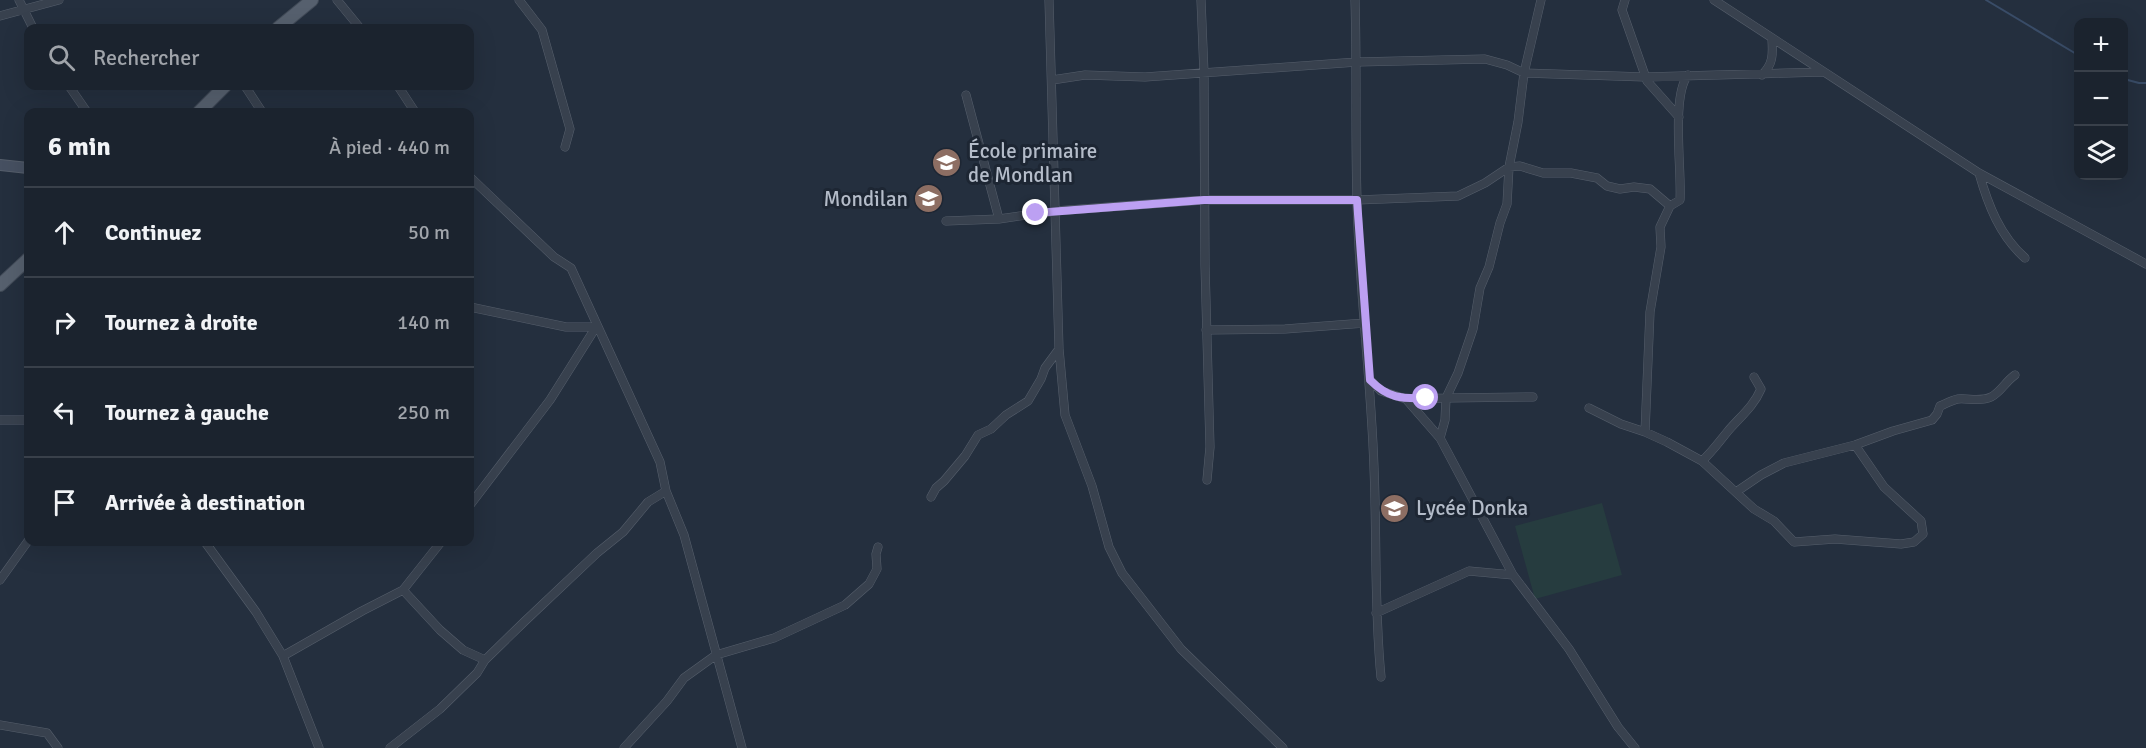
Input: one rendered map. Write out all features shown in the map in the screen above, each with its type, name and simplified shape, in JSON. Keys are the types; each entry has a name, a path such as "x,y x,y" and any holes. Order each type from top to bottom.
{"main road":[{"path":"283,24 312,0"},
{"path":"203,108 221,90"},
{"path":"0,285 24,263"}],"street":[{"path":"19,0 31,24"},
{"path":"0,16 59,0"},
{"path":"337,0 357,24"},
{"path":"519,0 542,30 570,129 565,147"},
{"path":"1049,0 1059,349 1065,415 1092,486 1109,547 1122,573 1181,650 1283,748"},
{"path":"1202,0 1207,420 1210,447 1207,480"},
{"path":"1354,0 1357,62 1357,200 1375,469 1376,612 1382,677"},
{"path":"1440,438 1445,420 1446,398 1458,373 1473,328 1480,288 1490,267 1500,223 1507,204 1509,167 1518,123 1524,74 1541,0"},
{"path":"1625,0 1622,10 1633,36 1645,77 1679,117"},
{"path":"1714,0 1979,173 2146,264"},
{"path":"1762,75 1769,68 1773,57 1772,40"},
{"path":"1052,80 1085,75 1145,77 1357,62 1485,59 1507,65 1524,74 1645,77 1824,72"},
{"path":"1645,432 1650,312 1661,248 1660,227 1670,206 1680,200 1679,99 1683,81 1688,75"},
{"path":"72,90 84,108"},
{"path":"248,90 259,108"},
{"path":"401,90 412,108"},
{"path":"966,95 999,219"},
{"path":"0,165 24,168"},
{"path":"945,221 999,219 1055,211 1204,200 1357,200 1458,196 1485,183 1509,167 1520,166 1543,173 1571,173 1597,178 1607,186 1620,189 1634,187 1650,189 1670,206"},
{"path":"1979,173 1989,207 2014,248 2025,258"},
{"path":"474,181 554,257 571,268 660,462 666,491 684,535 742,748"},
{"path":"474,308 566,327 597,327"},
{"path":"1206,330 1285,329 1365,323"},
{"path":"474,500 550,400 597,327"},
{"path":"932,497 936,488 944,482 965,456 978,435 991,429 1006,415 1028,401 1045,368 1059,349"},
{"path":"1736,492 1761,474 1784,463 1855,445 1910,425 1932,420 1940,406 1957,399 1972,400 1992,397 2000,391 2005,381 2015,375"},
{"path":"1702,461 1711,454 1726,433 1756,400 1761,389 1754,376"},
{"path":"1370,380 1381,391 1406,399 1533,397"},
{"path":"1406,399 1440,438 1513,575 1569,649 1618,727 1635,748"},
{"path":"1589,408 1645,432 1702,461 1754,509 1774,521 1794,542 1835,539 1901,544 1914,542 1923,534 1921,521 1884,486 1855,445"},
{"path":"0,420 24,420"},
{"path":"390,748 440,709 477,673 485,660 590,559 623,532 648,502 666,491"},
{"path":"0,580 24,546"},
{"path":"208,546 256,612 284,656 318,748"},
{"path":"284,656 403,590 438,546"},
{"path":"624,748 667,701 684,678 716,655 774,638 844,605 869,584 877,569 878,547"},
{"path":"1376,612 1469,571 1513,575"},
{"path":"403,590 455,644 485,660"},
{"path":"0,725 47,733 58,748"}],"green space":[{"path":"1602,503 1622,575 1535,599 1515,526"}],"waterway":[{"path":"1986,0 2074,53"},
{"path":"2128,80 2146,83"}],"place":[{"name":"École primaire de Mondlan","path":"947,163"},
{"name":"Mondilan","path":"929,199"},
{"name":"Lycée Donka","path":"1395,508"}],"route":[{"path":"1036,213 1204,200 1357,200 1370,380 1381,391 1400,398 1426,398"}]}
